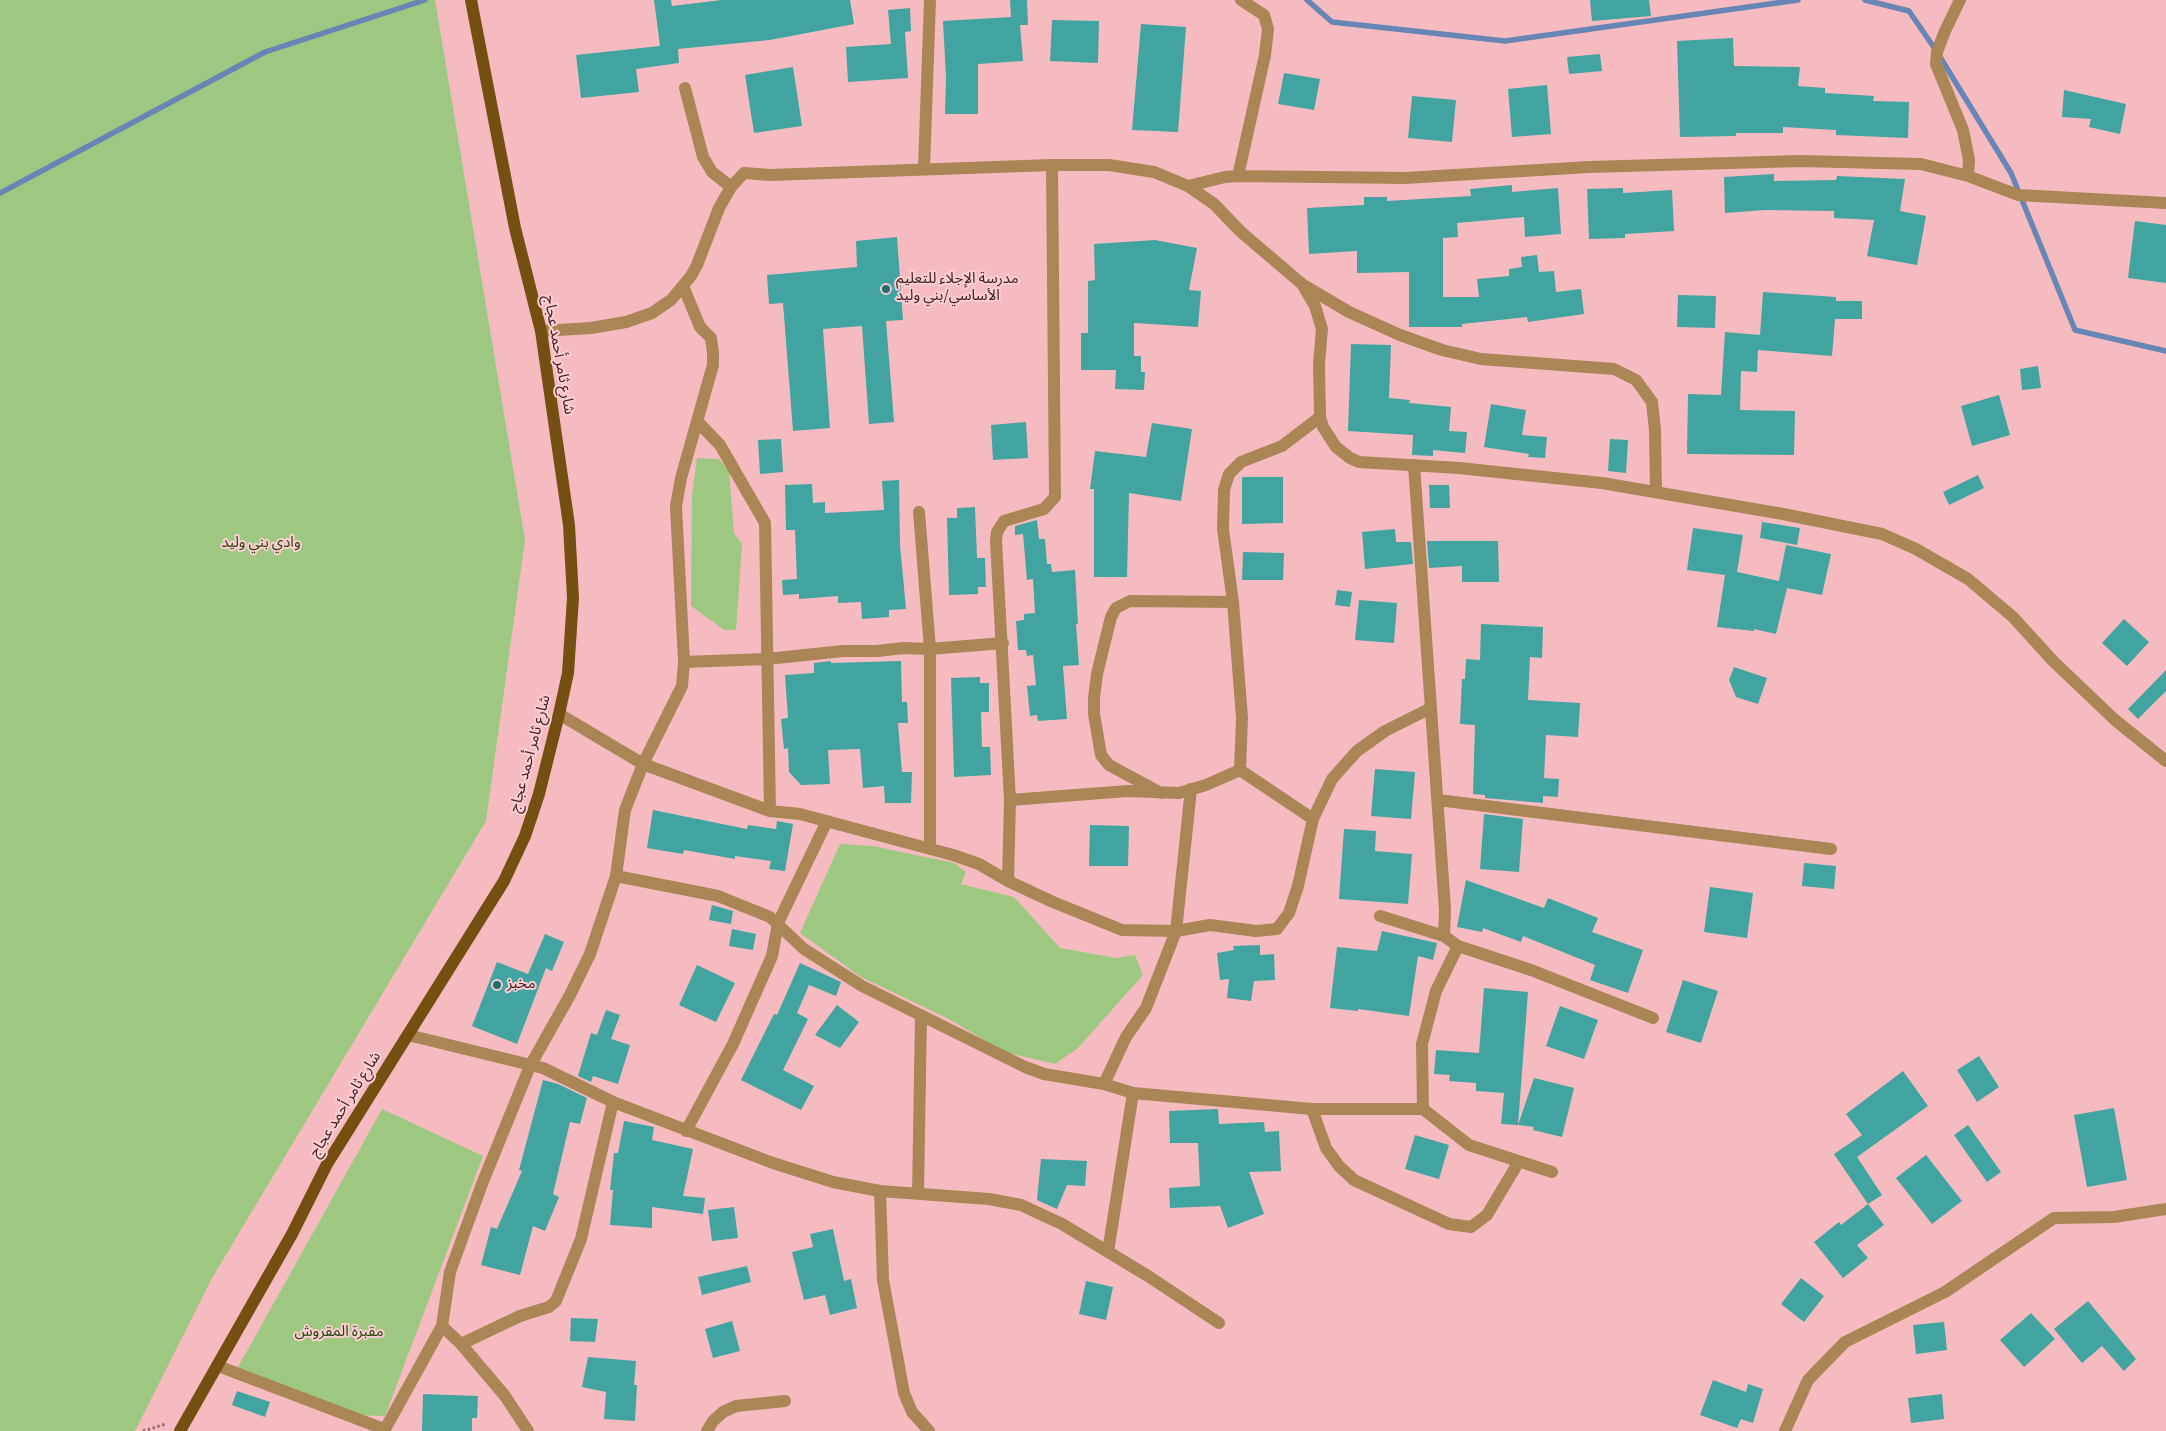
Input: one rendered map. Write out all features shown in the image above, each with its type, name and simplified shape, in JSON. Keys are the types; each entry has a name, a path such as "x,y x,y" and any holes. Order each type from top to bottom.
{"main road":[{"name":"شارع ثامر أحمد عجاج","path":"180,1431 185,1418 218,1366 292,1234 327,1164 504,881 525,836 539,794 560,714 568,673 573,598 569,525 541,331 516,228 471,0"}],"street":[{"path":"924,168 930,0"},
{"path":"1238,176 1265,55 1268,29 1264,15 1241,0"},
{"path":"1960,0 1937,52 1936,64 1963,130 1969,160 1968,176"},
{"path":"685,88 702,157 712,172 731,187"},
{"path":"1188,186 1225,177 1238,176 1405,178 1589,167 1800,161 1921,164 1968,176 2018,195 2166,203"},
{"path":"541,331 591,328 637,319 662,307 683,286 698,265 719,208 731,187 744,173 770,174 1052,164 1109,165 1154,172 1188,186 1214,204 1253,244 1302,284 1349,312 1400,335 1442,350 1481,359 1614,369 1636,380 1652,402 1656,492"},
{"path":"1008,881 1010,800 996,541 1004,521 1044,510 1055,497 1052,164"},
{"path":"1302,284 1315,306 1322,329 1319,364 1320,417 1323,428 1336,447 1350,458 1358,462 1414,465 1602,483 1842,525 1882,534 1916,549 1968,579 2013,618 2053,661 2115,720 2166,761"},
{"path":"218,1366 384,1430 442,1326 450,1272 482,1184 530,1066 570,995 590,954 616,876 625,810 643,764 682,686 684,662 676,506 681,478 713,365 713,344 711,338 700,327 683,286"},
{"path":"1240,770 1242,718 1233,602 1223,529 1224,490 1229,474 1241,462 1282,446 1320,417"},
{"path":"698,422 720,446 765,523 770,811"},
{"path":"1414,465 1438,800 1445,910 1444,936"},
{"path":"919,512 930,649 930,849"},
{"path":"1161,793 1109,765 1101,755 1094,714 1094,698 1097,674 1111,617 1116,608 1130,600 1233,602"},
{"path":"684,662 767,659 842,651 877,651 904,648 930,649 1002,643"},
{"path":"560,714 643,764 770,811 800,814 979,864 1008,881 1053,902 1122,930 1176,931 1210,925 1256,931 1277,930 1289,913 1298,886 1313,820 1332,779 1357,751 1385,731 1431,708"},
{"path":"1010,800 1128,791 1179,793 1240,770"},
{"path":"1240,770 1313,820"},
{"path":"1104,1084 1126,1037 1146,1008 1176,931 1191,790"},
{"path":"1438,800 1831,849"},
{"path":"686,1131 733,1044 772,956 778,922 827,821"},
{"path":"616,876 718,896 770,917 816,957 862,986 1025,1067 1044,1074 1104,1084 1133,1093 1312,1109 1423,1110 1470,1145 1518,1163 1552,1172"},
{"path":"1380,916 1444,936 1458,946 1531,970 1653,1018"},
{"path":"1423,1110 1422,1044 1436,991 1458,946"},
{"path":"918,1194 921,1015"},
{"path":"408,1035 543,1068 613,1102 686,1131 772,1163 833,1182 880,1191 989,1199 1021,1204 1062,1224 1219,1323"},
{"path":"1108,1252 1133,1093"},
{"path":"461,1344 520,1316 549,1308 556,1301 581,1239 613,1102"},
{"path":"1312,1109 1326,1148 1339,1166 1354,1180 1449,1224 1471,1227 1487,1215 1518,1163"},
{"path":"880,1191 883,1280 904,1393 912,1412 928,1431"},
{"path":"1785,1431 1808,1380 1845,1342 1944,1292 2054,1218 2114,1217 2166,1209"},
{"path":"442,1326 461,1344 505,1396 528,1431"},
{"path":"707,1431 713,1421 723,1412 736,1406 784,1401"}],"green space":[{"name":"وادي بني وليد","path":"0,0 435,0 525,540 486,821 212,1278 135,1431 0,1431"},
{"path":"697,458 719,459 729,471 734,533 742,544 736,630 724,630 691,606 692,495"},
{"path":"840,844 873,846 954,863 966,872 961,884 1014,897 1060,948 1117,958 1135,955 1143,975 1078,1048 1055,1064 1004,1052 949,1019 861,977 800,933"},
{"name":"مقبرة المقروش","path":"382,1109 483,1156 385,1416 344,1415 237,1369"}],"building":[{"path":"654,0 671,0 672,6 722,0 850,0 854,24 770,40 678,49 679,63 636,69 639,92 581,98 576,55 660,46"},
{"path":"1010,0 1027,0 1028,25 1020,25 1023,61 978,64 978,114 945,114 946,78 943,21 1011,17"},
{"path":"1590,0 1649,0 1651,16 1592,21"},
{"path":"910,8 911,31 905,32 908,78 848,82 846,47 891,44 888,10"},
{"path":"1052,20 1099,21 1098,63 1050,61"},
{"path":"1141,24 1186,27 1178,132 1132,130"},
{"path":"1733,38 1734,66 1800,67 1798,86 1825,88 1825,93 1874,96 1873,101 1909,102 1908,138 1836,135 1836,130 1783,127 1783,133 1736,133 1736,136 1680,137 1677,41"},
{"path":"1600,54 1602,71 1569,74 1567,57"},
{"path":"793,67 802,126 754,133 745,75"},
{"path":"1284,73 1320,79 1314,110 1278,104"},
{"path":"1547,85 1551,134 1512,137 1508,89"},
{"path":"2064,90 2126,104 2120,134 2089,127 2091,119 2062,117"},
{"path":"1412,96 1456,100 1452,142 1408,138"},
{"path":"1774,174 1774,181 1836,180 1837,176 1905,179 1900,211 1926,216 1917,265 1867,256 1874,220 1834,218 1834,211 1765,210 1725,213 1724,177"},
{"path":"1512,185 1512,192 1558,188 1561,234 1525,237 1524,217 1457,223 1458,237 1443,238 1443,297 1479,297 1477,279 1509,276 1509,269 1522,267 1521,257 1537,255 1539,272 1554,271 1556,292 1581,289 1584,314 1528,322 1527,317 1462,324 1462,327 1409,327 1409,272 1357,273 1357,251 1309,254 1307,208 1364,205 1364,197 1387,197 1387,201 1471,196 1470,189"},
{"path":"1623,188 1623,193 1672,190 1674,231 1625,234 1625,238 1589,239 1587,189"},
{"path":"2135,221 2166,225 2166,283 2128,278"},
{"path":"897,237 903,320 886,321 894,422 869,424 862,326 823,329 830,428 793,431 783,303 769,304 767,275 857,267 856,241"},
{"path":"1155,240 1197,248 1189,290 1201,291 1198,327 1134,323 1134,356 1141,356 1141,372 1145,372 1144,390 1115,389 1116,370 1081,370 1081,333 1088,333 1088,281 1095,280 1094,244"},
{"path":"1763,292 1836,297 1836,301 1862,301 1862,319 1835,319 1832,356 1758,350 1757,372 1741,371 1740,410 1795,411 1794,455 1687,454 1688,394 1721,395 1725,332 1760,335"},
{"path":"1678,295 1716,296 1715,328 1677,327"},
{"path":"1351,344 1391,345 1389,398 1410,400 1409,403 1451,407 1449,431 1467,432 1465,453 1433,450 1433,456 1412,455 1413,435 1348,431"},
{"path":"2038,366 2041,388 2022,390 2020,369"},
{"path":"1999,395 2010,435 1972,446 1961,406"},
{"path":"1491,404 1526,410 1522,435 1547,437 1545,458 1528,457 1529,454 1484,447"},
{"path":"1026,422 1028,458 993,460 991,425"},
{"path":"1152,423 1192,429 1181,501 1129,493 1127,577 1094,577 1094,489 1090,489 1095,451 1146,457"},
{"path":"781,439 783,472 760,474 758,440"},
{"path":"1610,439 1628,440 1626,473 1608,471"},
{"path":"1978,475 1984,488 1949,505 1943,492"},
{"path":"1242,477 1283,477 1283,523 1242,524"},
{"path":"899,480 900,545 906,609 889,610 889,617 862,619 861,602 838,603 838,596 799,599 799,594 783,595 782,580 797,579 795,530 786,530 785,485 812,484 813,503 825,502 825,513 884,510 882,481"},
{"path":"1429,485 1449,485 1450,508 1430,508"},
{"path":"975,507 977,558 985,558 986,587 978,587 978,594 949,595 947,518 957,518 957,508"},
{"path":"1037,520 1039,539 1045,539 1047,564 1051,564 1052,572 1075,570 1079,665 1063,666 1067,719 1038,721 1037,715 1030,716 1027,686 1036,685 1033,655 1027,656 1026,650 1018,650 1016,621 1024,620 1024,614 1035,613 1033,579 1027,580 1023,534 1015,535 1015,526"},
{"path":"1762,522 1800,528 1797,545 1760,538"},
{"path":"1693,528 1743,535 1737,572 1779,581 1786,545 1831,554 1822,595 1787,588 1776,634 1754,629 1754,631 1717,627 1725,575 1687,570"},
{"path":"1395,529 1396,542 1411,542 1413,564 1365,569 1362,532"},
{"path":"1427,541 1498,541 1499,582 1462,582 1462,566 1429,568"},
{"path":"1243,552 1284,553 1283,580 1242,580"},
{"path":"1337,590 1352,592 1350,607 1335,605"},
{"path":"1359,600 1397,603 1394,643 1355,640"},
{"path":"2124,619 2149,642 2127,666 2102,643"},
{"path":"1481,624 1543,627 1542,658 1530,657 1528,700 1580,703 1578,737 1546,735 1544,778 1559,779 1558,797 1543,796 1543,803 1485,798 1485,795 1473,794 1475,725 1460,724 1462,679 1465,679 1466,659 1480,660"},
{"path":"831,661 831,663 901,661 902,702 907,702 908,723 898,723 902,772 912,772 911,803 885,803 884,786 863,788 860,749 828,750 830,784 801,785 789,772 788,748 784,749 781,719 788,718 785,675 814,673 814,663"},
{"path":"1734,667 1767,678 1758,704 1736,697 1729,680"},
{"path":"2166,670 2166,691 2138,719 2128,709"},
{"path":"980,677 980,683 989,683 989,712 981,712 982,747 990,747 991,775 954,777 951,678"},
{"path":"1375,769 1415,772 1411,819 1371,816"},
{"path":"653,810 747,829 748,825 776,829 777,821 793,824 785,871 769,869 771,861 735,856 735,859 684,850 683,854 647,848"},
{"path":"1484,814 1523,819 1519,872 1480,869"},
{"path":"1090,825 1129,826 1128,866 1089,866"},
{"path":"1344,829 1376,831 1375,851 1412,854 1408,904 1339,899"},
{"path":"1804,863 1836,866 1834,889 1802,886"},
{"path":"1466,880 1544,908 1548,898 1598,918 1592,932 1643,950 1628,993 1590,980 1595,965 1523,936 1521,942 1483,928 1482,932 1457,927"},
{"path":"1710,887 1753,893 1747,938 1704,932"},
{"path":"712,905 733,911 731,924 709,920"},
{"path":"732,929 756,934 753,950 729,946"},
{"path":"1382,931 1437,943 1433,960 1418,956 1409,1016 1358,1009 1358,1011 1330,1008 1337,947 1377,951"},
{"path":"545,934 564,942 552,971 546,968 517,1044 472,1026 497,962 528,974"},
{"path":"1260,945 1260,955 1274,954 1275,980 1254,981 1251,1001 1227,998 1229,979 1220,980 1217,953 1234,950 1233,946"},
{"path":"800,963 841,982 836,996 809,985 797,1013 808,1019 783,1070 814,1086 801,1110 741,1080 774,1014 777,1015"},
{"path":"697,965 735,983 716,1022 679,1005"},
{"path":"1683,980 1718,991 1701,1043 1666,1032"},
{"path":"1484,988 1528,992 1518,1125 1501,1124 1504,1093 1476,1091 1476,1083 1449,1081 1450,1075 1434,1074 1436,1050 1479,1053"},
{"path":"837,1005 859,1022 840,1048 815,1035"},
{"path":"1560,1006 1598,1020 1584,1059 1546,1046"},
{"path":"606,1010 620,1015 611,1039 630,1045 618,1084 593,1076 591,1082 578,1076 591,1033 597,1035"},
{"path":"1979,1056 1999,1087 1977,1102 1957,1070"},
{"path":"1903,1071 1928,1106 1857,1157 1882,1195 1868,1204 1834,1154 1862,1135 1846,1114"},
{"path":"1534,1078 1574,1088 1562,1137 1533,1130 1534,1127 1518,1125"},
{"path":"543,1080 558,1084 587,1098 580,1124 570,1122 553,1194 559,1197 545,1231 533,1226 520,1275 481,1265 491,1227 497,1229 522,1171 519,1170"},
{"path":"2114,1108 2127,1180 2087,1187 2074,1115"},
{"path":"1218,1109 1219,1124 1264,1122 1265,1132 1279,1131 1281,1171 1249,1172 1264,1214 1228,1228 1220,1206 1170,1208 1169,1188 1200,1186 1198,1143 1170,1143 1169,1111"},
{"path":"624,1121 654,1127 652,1140 693,1149 683,1196 705,1198 703,1214 652,1207 652,1228 610,1225 613,1190 610,1190 614,1153 618,1153"},
{"path":"1968,1125 2001,1172 1987,1182 1954,1135"},
{"path":"1415,1135 1449,1145 1439,1179 1405,1169"},
{"path":"1926,1155 1962,1201 1932,1224 1896,1178"},
{"path":"1041,1159 1087,1161 1085,1186 1067,1185 1057,1209 1037,1200"},
{"path":"1868,1204 1884,1225 1857,1245 1868,1258 1843,1278 1814,1242 1839,1222 1841,1225"},
{"path":"734,1207 738,1238 712,1241 708,1210"},
{"path":"833,1229 844,1281 851,1279 857,1308 830,1315 825,1295 804,1300 792,1252 813,1247 810,1234"},
{"path":"747,1266 751,1282 702,1295 698,1277"},
{"path":"1801,1278 1824,1296 1804,1322 1781,1304"},
{"path":"1086,1281 1113,1287 1106,1320 1079,1314"},
{"path":"2088,1301 2136,1359 2124,1371 2102,1346 2082,1363 2054,1329"},
{"path":"2031,1313 2055,1339 2024,1367 2000,1340"},
{"path":"571,1318 598,1319 595,1342 570,1341"},
{"path":"732,1321 740,1351 713,1358 705,1329"},
{"path":"1944,1322 1947,1350 1916,1354 1913,1325"},
{"path":"588,1357 636,1361 634,1385 637,1385 635,1421 604,1419 606,1392 582,1387"},
{"path":"1713,1380 1746,1392 1748,1384 1763,1389 1753,1423 1741,1419 1737,1428 1700,1415"},
{"path":"237,1391 270,1402 265,1417 232,1405"},
{"path":"423,1394 478,1396 477,1418 472,1418 472,1431 422,1431"},
{"path":"1942,1394 1944,1419 1911,1423 1908,1398"}],"waterway":[{"path":"0,193 265,52 425,0"},
{"path":"1307,0 1332,22 1505,41 1798,0"},
{"path":"1865,0 1909,11 1937,52 2011,173 2075,330 2166,351"}],"place":[{"name":"مدرسة الإجلاء للتعليم الأساسي/بني وليد","path":"886,289"},
{"name":"مخبز","path":"497,985"}]}
